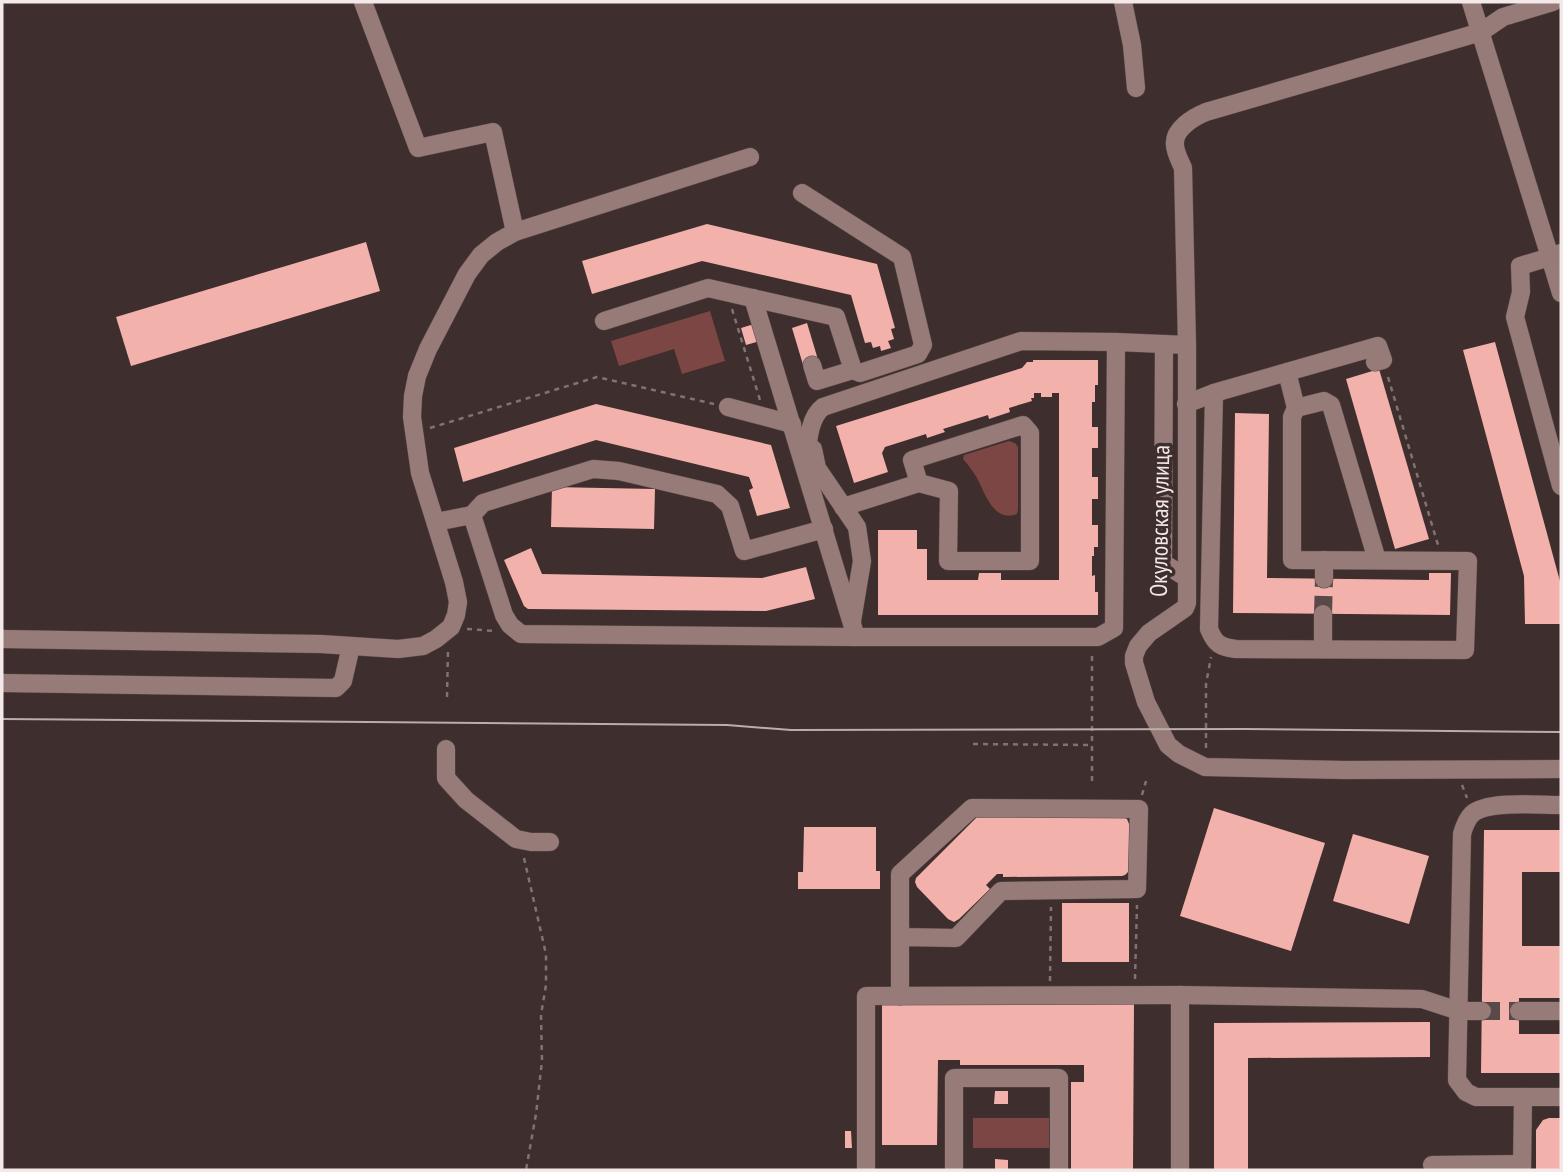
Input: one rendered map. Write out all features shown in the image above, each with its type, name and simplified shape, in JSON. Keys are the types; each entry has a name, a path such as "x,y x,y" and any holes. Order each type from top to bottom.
{"street":[{"path":"363,2 418,148 493,132 515,232"},
{"path":"1123,2 1132,45 1136,88"},
{"path":"1471,2 1555,255 1561,293"},
{"path":"1480,32 1503,17 1553,2"},
{"name":"Окуловская улица","path":"1138,646 1149,633 1185,608 1187,603 1187,345 1183,168 1174,145 1175,136 1194,117 1206,112 1480,32"},
{"path":"2,639 398,649 423,646 436,639 451,627 458,602 420,473 412,417 413,396 417,376 428,349 467,274 481,255 515,232 750,157"},
{"path":"802,193 902,257 923,345 918,354 860,373 853,370 817,381 812,365"},
{"path":"1555,255 1520,266 1521,292 1515,317 1560,476"},
{"path":"604,321 708,288 836,317 853,370"},
{"path":"753,298 854,630"},
{"path":"805,468 812,421 817,411 823,407 1021,341 1187,345"},
{"path":"1114,628 1116,342"},
{"path":"1164,344 1163,563 1187,578"},
{"path":"1186,404 1214,393 1378,345 1379,361"},
{"path":"1214,393 1209,629 1214,640 1225,647 1236,649 1465,650 1468,561 1292,560 1292,417 1296,408 1287,372"},
{"path":"1296,408 1324,401 1331,405 1377,560"},
{"path":"728,407 792,424"},
{"path":"843,507 919,483 948,491 948,561 1030,561 1030,433 1023,425 912,460 919,483"},
{"path":"810,432 817,468 857,527 862,561 854,630"},
{"path":"436,522 472,515 483,503 593,469 619,471 717,494 730,506 744,551 824,530"},
{"path":"472,515 505,615 510,625 522,634 854,630 1098,637 1114,628"},
{"path":"859,540 878,540"},
{"path":"1324,560 1324,579"},
{"path":"1322,649 1323,614"},
{"path":"1114,628 1138,646 1134,663 1146,702 1168,745 1179,754 1205,767 1345,770 1561,769"},
{"path":"2,684 336,688 343,681 352,646"},
{"path":"446,749 446,778 466,800 516,839 550,842"},
{"path":"1561,805 1483,807 1472,813 1466,823 1462,834 1457,1080 1466,1092 1476,1097 1561,1097"},
{"path":"901,937 956,938 1001,891 1137,889 1139,809 972,808 900,874 901,996"},
{"path":"1180,995 1180,1170"},
{"path":"866,1170 866,996 1180,995 1422,999 1459,1011 1482,1011"},
{"path":"1519,1011 1561,1011"},
{"path":"954,1170 954,1078 1059,1078 1059,1170"},
{"path":"1432,1164 1522,1167 1523,1097"}],"path":[{"path":"727,292 765,417"},
{"path":"1379,361 1443,561"},
{"path":"414,433 597,377 728,407"},
{"path":"447,697 447,656 451,627 494,631"},
{"path":"1092,637 1092,781"},
{"path":"1206,747 1206,684 1214,640"},
{"path":"973,744 1092,745"},
{"path":"1456,769 1472,813"},
{"path":"516,839 523,853 546,954 546,985 541,1015 542,1061 526,1170"},
{"path":"1050,996 1051,889"},
{"path":"1135,996 1137,889"}],"shaded area":[{"path":"710,311 725,361 682,374 674,349 619,366 611,341"},
{"path":"1009,441 1018,447 1018,510 1017,514 1010,516 993,508 975,474 963,459 964,455"},
{"path":"973,1118 1049,1118 1049,1148 973,1148"}],"building":[{"path":"707,224 877,264 895,328 891,329 894,339 888,341 891,348 881,351 880,346 873,348 871,342 865,343 851,295 702,261 592,294 582,261"},
{"path":"366,242 380,291 131,366 116,317"},
{"path":"807,323 819,363 804,368 792,328"},
{"path":"754,324 760,341 746,345 741,328"},
{"path":"1495,342 1561,585 1561,624 1525,624 1524,576 1463,350"},
{"path":"1033,360 1098,360 1098,385 1095,385 1095,402 1092,402 1092,427 1098,427 1098,448 1092,448 1092,477 1098,477 1098,499 1092,499 1092,525 1098,525 1098,547 1094,547 1092,556 1092,576 1095,575 1095,592 1098,592 1098,615 878,615 878,530 917,530 917,549 927,549 927,580 978,580 979,573 1001,573 1001,580 1059,580 1059,393 1052,393 1052,397 1041,397 1041,393 1034,393 1032,401 1009,408 1010,412 989,419 988,415 943,429 945,432 927,438 926,434 885,447 882,453 888,472 854,483 836,426 1022,368"},
{"path":"1379,369 1429,539 1395,549 1346,379"},
{"path":"596,404 771,445 790,508 757,516 749,490 753,488 749,477 596,440 463,482 454,448"},
{"path":"1235,413 1269,414 1267,578 1429,580 1429,573 1451,573 1450,615 1233,613"},
{"path":"552,487 655,489 654,529 551,527"},
{"path":"531,548 542,574 762,578 806,567 815,599 766,611 528,609 524,606 504,560"},
{"path":"1214,808 1325,843 1291,951 1180,916"},
{"path":"977,817 1124,817 1129,824 1129,871 1122,876 1003,877 1003,874 997,874 986,885 990,889 954,922 948,919 915,882"},
{"path":"804,827 876,827 876,871 880,871 880,889 798,889 798,872 803,872"},
{"path":"1484,830 1561,830 1561,872 1522,872 1522,946 1561,946 1561,998 1519,998 1519,1034 1561,1034 1561,1073 1481,1073"},
{"path":"1353,834 1429,856 1409,924 1333,901"},
{"path":"1062,903 1129,903 1129,962 1062,962"},
{"path":"882,1004 1134,1004 1133,1170 1071,1170 1071,1082 1084,1082 1084,1065 960,1065 960,1060 938,1060 937,1145 882,1145"},
{"path":"1430,1022 1430,1057 1248,1058 1248,1170 1214,1170 1214,1023"},
{"path":"995,1091 1008,1091 1008,1104 994,1104"},
{"path":"1561,1118 1561,1170 1536,1170 1536,1130 1543,1120"},
{"path":"845,1131 851,1131 852,1148 845,1148"},
{"path":"995,1159 1008,1160 1008,1170 995,1170"}],"tunnel":[{"path":"1323,614 1324,579"},
{"path":"1482,1011 1519,1011"}],"tram line":[{"path":"2,719 727,725 791,730 1245,729 1561,732"}]}
